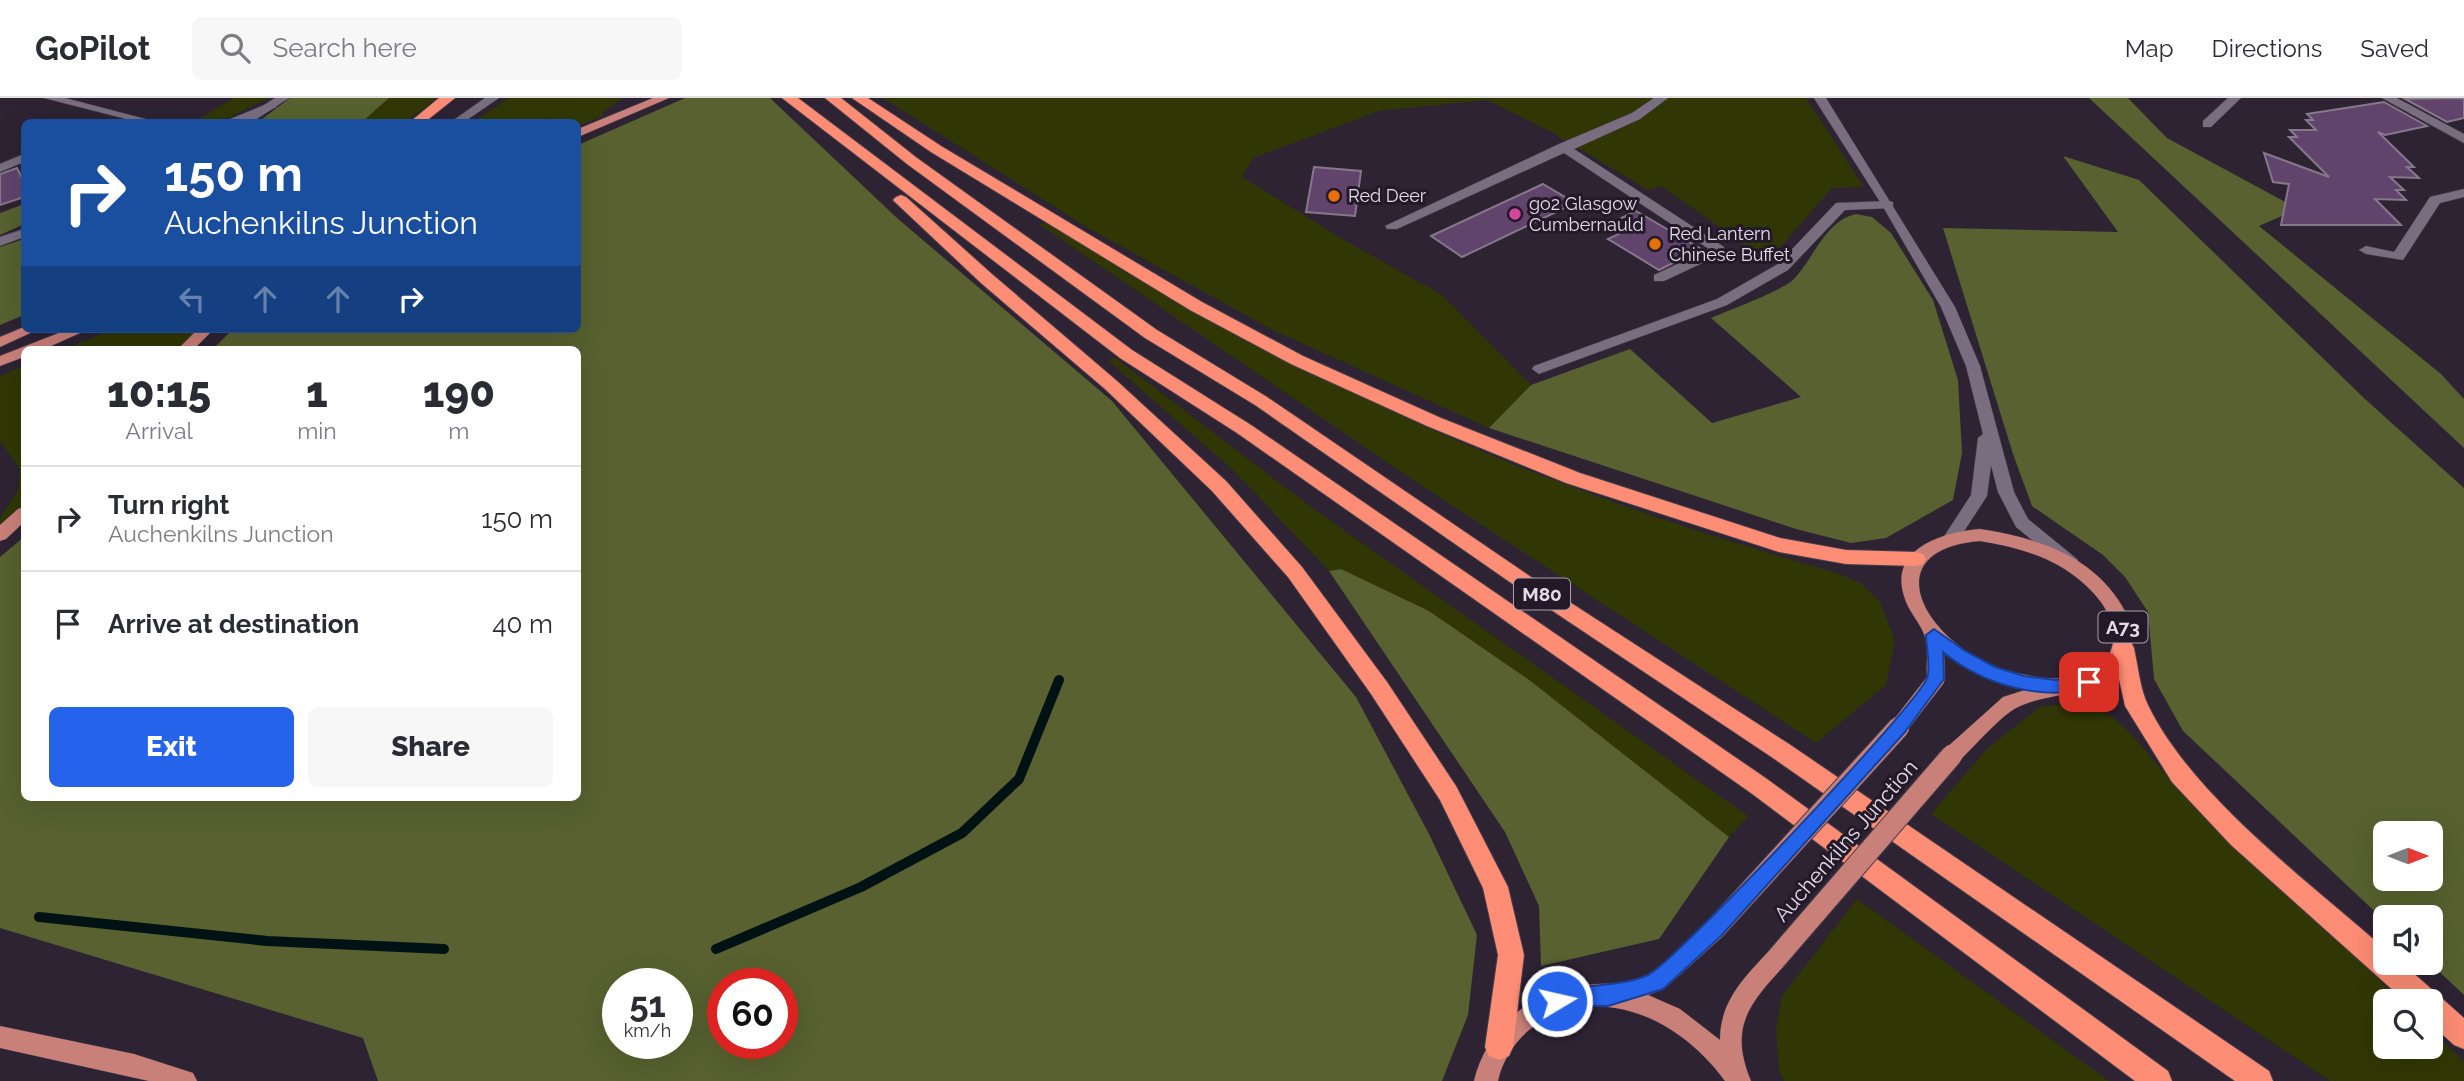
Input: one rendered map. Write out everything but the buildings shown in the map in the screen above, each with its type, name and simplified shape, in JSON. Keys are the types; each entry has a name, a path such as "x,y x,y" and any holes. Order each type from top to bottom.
{"highway":[{"path":"421,119 448,98"},
{"path":"789,98 987,279 1111,385 1219,486 1295,572 1380,688 1448,793 1495,887 1511,955 1499,1047"},
{"name":"M80","path":"789,98 1126,354 1244,429 1759,786 2158,1081"},
{"name":"M80","path":"832,98 912,161 1151,334 1261,401 1524,582 1781,751 2259,1081"},
{"path":"859,98 947,156 1196,306 1297,360 1434,422 1573,478 1779,545 1846,557 1916,559"},
{"path":"2123,648 2136,706 2180,775 2241,837 2412,989"},
{"path":"2443,1017 2464,1036"}],"main road":[{"path":"581,132 661,99"},
{"path":"0,342 22,333"},
{"path":"40,346 72,333"},
{"path":"188,346 203,333"},
{"path":"0,361 21,353"},
{"path":"0,535 21,516"},
{"name":"A73","path":"1916,559 1931,546 1951,538 1980,535 2013,540 2046,551 2076,567 2098,586 2114,606 2123,627 2123,648"},
{"name":"Auchenkilns Junction","path":"1916,559 1909,575 1910,594 1919,615 1934,635 1959,656 1990,672 2024,683 2056,687"},
{"name":"Auchenkilns Junction","path":"1608,996 1656,982 1714,930 1899,727 1936,679 1934,635"},
{"name":"Auchenkilns Junction","path":"1736,1076 1730,1024 1738,1001 1952,755 2010,702 2056,687 2089,682 2112,668 2123,648"},
{"name":"Auchenkilns Junction","path":"1486,1081 1499,1047 1514,1027 1534,1012 1557,1001 1582,996 1608,996 1636,1001 1672,1016 1712,1046 1736,1076"},
{"path":"0,1037 134,1065 185,1081"}],"street":[{"path":"50,98 82,101 140,119"},
{"path":"249,119 283,98"},
{"path":"462,119 493,98"},
{"path":"1392,226 1636,116 1662,98"},
{"path":"1820,98 1888,205 1948,307 1973,366 1987,429 2006,492 2022,523 2076,567"},
{"path":"2207,124 2235,98"},
{"path":"2388,98 2464,139"},
{"path":"237,119 272,106"},
{"path":"115,119 125,115"},
{"path":"1563,147 1720,250 1659,278"},
{"path":"0,168 21,159"},
{"path":"2365,250 2398,257 2435,200 2464,193"},
{"path":"1539,369 1722,302 1783,267 1841,206 1888,205"},
{"path":"0,242 21,234"},
{"path":"1951,538 1979,496 1987,429"}],"green space":[{"path":"234,98 269,98 228,118 199,119"},
{"path":"290,98 389,98 365,119 262,119"},
{"path":"389,98 437,98 410,119 365,119"},
{"path":"509,98 623,98 601,114 605,115 581,125 581,119 478,119"},
{"path":"685,98 770,98 897,218 1112,401 1356,697 1429,834 1477,935 1468,1015 1442,1081 378,1081 363,1038 0,928 0,557 21,540 21,801 581,801 581,346 216,346 229,333 581,333 581,144"},
{"path":"883,98 1806,98 1864,187 1832,188 1768,261 1661,186 1648,190 1553,133 1487,100 1379,111 1253,158 1242,177 1344,240 1442,295 1531,385 1489,428 1273,330 1088,228"},
{"path":"2089,98 2128,98 2167,138 2298,209 2259,226 2441,374 2464,399 2464,448"},
{"path":"2063,156 2139,180 2365,399 2464,488 2464,995 2443,975 2443,905 2373,905 2373,910 2183,731 2154,679 2148,612 2125,577 2103,555 2032,506 2013,454 1943,228 2118,232"},
{"path":"21,205 21,225 0,235 0,213"},
{"path":"1856,214 1872,217 1891,233 1933,300 1958,380 1962,453 1953,500 1886,538 1851,543 1796,529 1489,428 1531,385 1630,349 1712,423 1801,397 1711,318 1788,284 1828,232 1845,218"},
{"path":"1046,223 1322,377 1435,431 1622,505 1840,574 1862,584 1880,602 1895,641 1886,685 1816,743 1407,476 1039,224"},
{"path":"21,240 21,316 0,325 0,247"},
{"path":"103,333 198,333 183,346 73,346"},
{"path":"1114,357 1311,507 1748,816 1729,837 1528,679 1429,611 1341,569 1329,571 1234,471 1109,361"},
{"path":"21,367 21,510 9,522 0,523 0,518 18,490 20,469 0,441 0,376"},
{"path":"1341,569 1429,611 1528,679 1729,837 1659,939 1541,966 1539,906 1505,832 1329,571"},
{"path":"2082,703 2117,721 2160,768 2389,989 2373,989 2373,1059 2443,1059 2443,1041 2464,1062 2464,1081 2330,1081 1931,814 1987,749 2041,706"},
{"path":"1857,899 2109,1081 1784,1081 1779,1071 1776,1029 1782,996"}],"waterway":[{"path":"716,949 861,887 962,833 1019,779 1059,680"},
{"path":"39,917 267,941 444,949"}],"place":[{"name":"Red Deer","path":"1334,196"},
{"name":"go2 Glasgow Cumbernauld","path":"1515,214"},
{"name":"Red Lantern Chinese Buffet","path":"1655,244"}],"route":[{"path":"1557,1001 1582,996 1608,996 1656,982 1714,930 1899,727 1936,679 1934,635 1959,656 1990,672 2024,683 2056,687 2089,682"}]}
